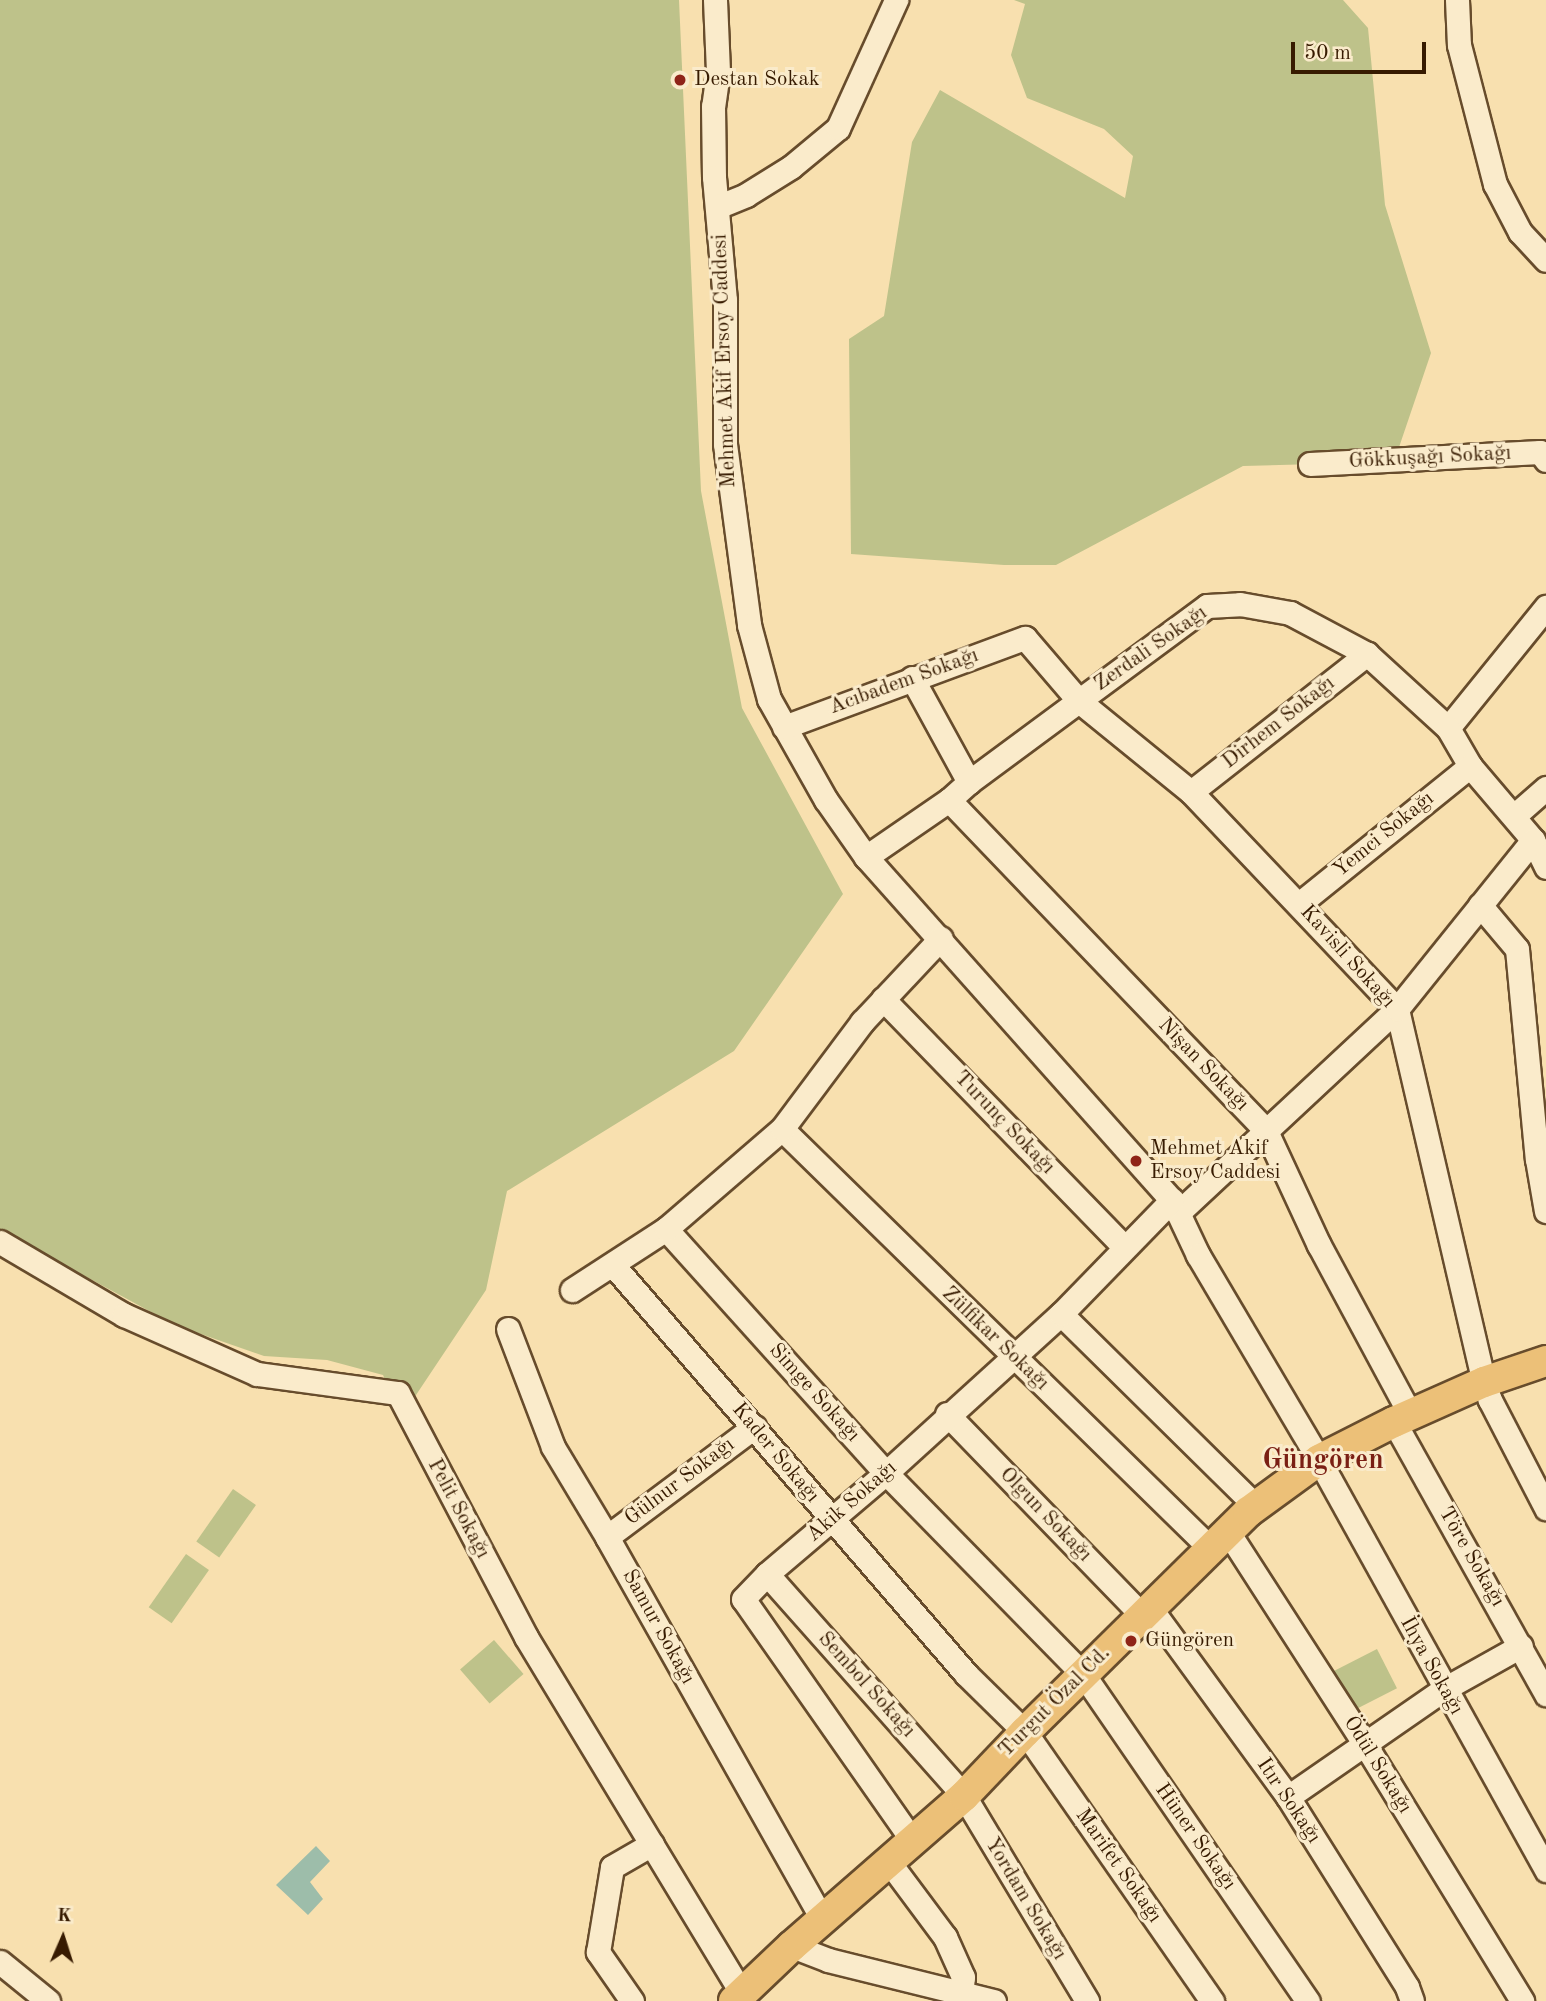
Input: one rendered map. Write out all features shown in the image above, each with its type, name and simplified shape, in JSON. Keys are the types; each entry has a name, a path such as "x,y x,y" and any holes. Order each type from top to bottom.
{"main road":[{"name":"Turgut Özal Cd.","path":"738,1997 822,1919 964,1796 1083,1674 1256,1506 1319,1460 1402,1418 1484,1381 1546,1361"}],"street":[{"name":"Mehmet Akif Ersoy Caddesi","path":"715,0 719,72 713,106 725,300 724,444 749,625 769,699 826,800 866,857 941,938 1175,1207 1198,1255 1319,1460"},
{"path":"718,208 746,195 792,167 838,128 896,0"},
{"path":"1457,0 1459,46 1495,184 1520,232 1546,260"},
{"name":"Gökkuşağı Sokağı","path":"1310,464 1540,452 1546,460"},
{"name":"Zerdali Sokağı","path":"866,857 949,800 969,782 1207,606 1240,604 1290,613 1367,654 1448,728 1470,766 1533,840 1546,867"},
{"path":"1448,728 1546,607"},
{"name":"Acıbadem Sokağı","path":"784,727 1025,638"},
{"name":"Kavisli Sokağı","path":"1025,638 1079,701 1191,792 1397,1010 1484,1381 1490,1400 1546,1508"},
{"name":"Dirhem Sokağı","path":"1191,792 1367,654"},
{"path":"912,678 969,782"},
{"name":"Yemci Sokağı","path":"1299,904 1470,766"},
{"path":"1514,816 1546,788"},
{"name":"Nişan Sokağı","path":"949,800 1266,1131 1402,1418"},
{"name":"Akik Sokağı","path":"912,1840 743,1599 767,1574 886,1473 947,1414 1062,1314 1124,1247 1266,1131 1397,1010 1533,840"},
{"path":"1480,905 1517,949 1537,1159 1546,1211"},
{"path":"572,1290 666,1229 782,1129 862,1022 941,938"},
{"name":"Turunç Sokağı","path":"883,999 1124,1247"},
{"name":"Zülfikar Sokağı","path":"782,1129 1013,1356 1219,1540"},
{"name":"Simge Sokağı","path":"666,1229 886,1473 1083,1674"},
{"name":"Pelit Sokağı","path":"0,1242 124,1315 257,1374 398,1393 526,1637 652,1844 738,1997"},
{"name":"Kader Sokağı","path":"613,1265 754,1427 831,1521 966,1674 1025,1732"},
{"path":"1062,1314 1256,1506"},
{"name":"Samur Sokağı","path":"508,1329 553,1447 607,1536 822,1919"},
{"name":"Olgun Sokağı","path":"947,1414 1146,1612"},
{"name":"Töre Sokağı","path":"1402,1418 1546,1694"},
{"name":"Gülnur Sokağı","path":"607,1536 754,1427"},
{"name":"İhya Sokağı","path":"1319,1460 1546,1870"},
{"name":"Ödül Sokağı","path":"1219,1540 1366,1746 1522,2001"},
{"name":"Sembol Sokağı","path":"767,1574 964,1796"},
{"name":"Itır Sokağı","path":"1146,1612 1289,1797 1407,1987 1412,2001"},
{"path":"1289,1797 1366,1746 1444,1689 1521,1646"},
{"name":"Hüner Sokağı","path":"1083,1674 1308,2001"},
{"name":"Marifet Sokağı","path":"1025,1732 1212,2001"},
{"name":"Yordam Sokağı","path":"964,1796 1087,2001"},
{"path":"632,2001 598,1952 612,1867 652,1844"},
{"path":"889,1862 945,1937 963,1977 961,1993"},
{"path":"792,1946 828,1960 994,2001"},
{"path":"0,1962 48,2001"}],"green space":[{"path":"0,0 679,0 701,491 742,708 843,894 734,1051 507,1191 486,1290 402,1416 383,1375 327,1360 264,1356 175,1325 0,1230"},
{"path":"1014,0 1343,0 1368,28 1385,205 1431,353 1394,462 1243,466 1056,565 1004,565 851,554 849,339 884,316 912,142 940,90 1125,198 1133,156 1104,129 1027,98 1011,55 1025,4"},
{"path":"233,1489 256,1505 219,1557 196,1541"},
{"path":"186,1554 209,1570 172,1623 149,1607"},
{"path":"494,1640 524,1674 490,1703 460,1670"},
{"path":"1377,1649 1397,1688 1352,1711 1332,1672"}],"shaded area":[{"path":"316,1846 330,1861 310,1882 323,1899 308,1915 276,1885"}],"place":[{"name":"Destan Sokak","path":"680,80"},
{"name":"Mehmet Akif Ersoy Caddesi","path":"1136,1161"},
{"name":"Güngören","path":"1131,1641"}],"district":[{"name":"Güngören","path":"1323,1461"}]}
